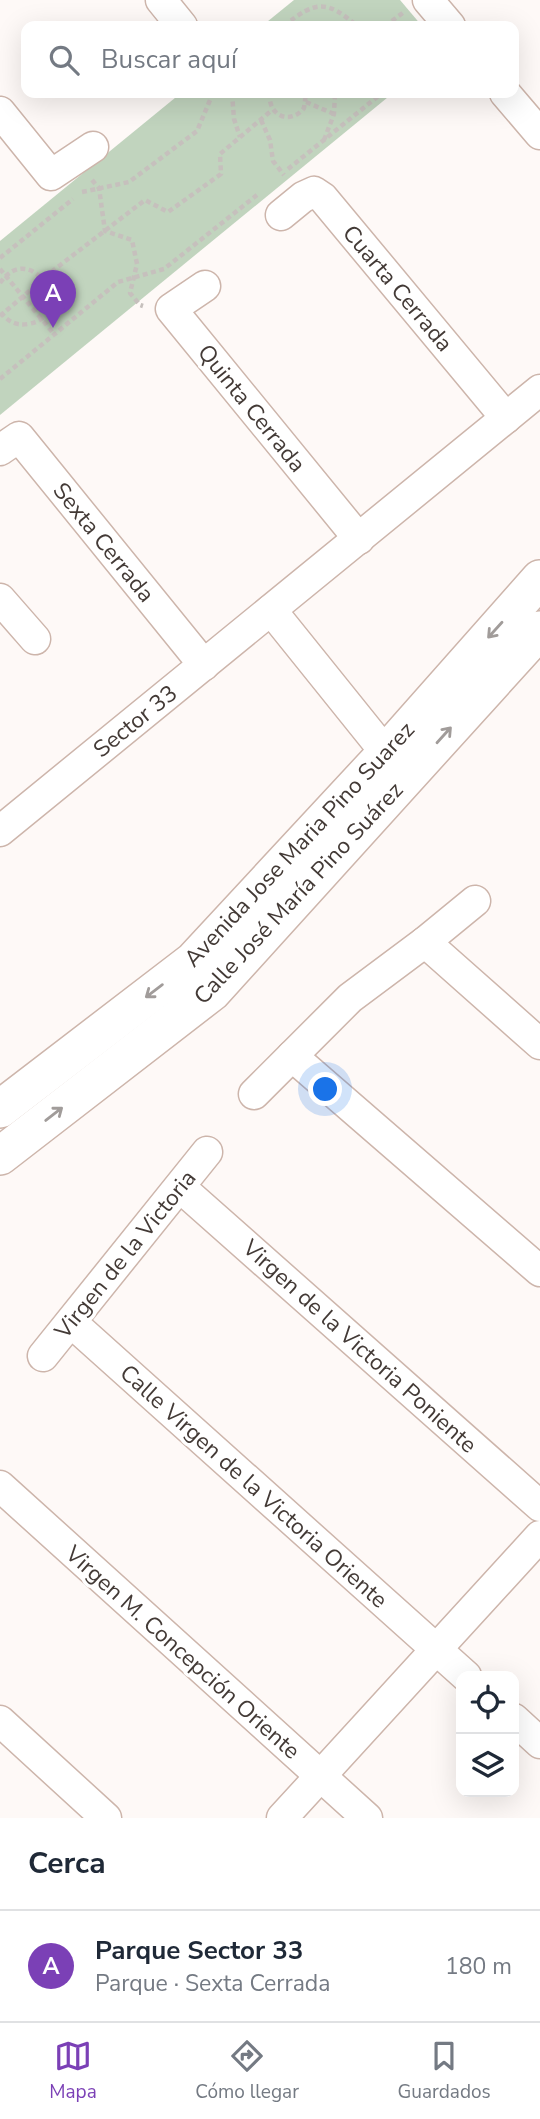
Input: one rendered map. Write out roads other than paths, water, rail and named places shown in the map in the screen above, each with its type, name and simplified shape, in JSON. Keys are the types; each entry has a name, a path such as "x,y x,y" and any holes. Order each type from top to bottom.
{"street":[{"path":"161,0 178,21"},
{"path":"428,0 446,21"},
{"path":"509,98 540,134"},
{"path":"0,112 51,175 84,153"},
{"name":"Cuarta Cerrada","path":"292,206 314,192 323,198 506,418"},
{"name":"Quinta Cerrada","path":"205,286 171,309 359,539"},
{"name":"Sector 33","path":"0,831 540,390"},
{"name":"Sexta Cerrada","path":"0,450 19,437 204,665"},
{"name":"Avenida Jose Maria Pino Suarez","path":"0,1109 193,961 398,763 540,579"},
{"path":"0,599 35,639"},
{"path":"271,610 398,763"},
{"name":"Calle José María Pino Suárez","path":"0,1156 212,992 398,763 540,630"},
{"path":"254,1094 350,998 475,901"},
{"path":"425,942 540,1044"},
{"path":"292,1056 540,1271"},
{"name":"Virgen de la Victoria","path":"43,1356 207,1153"},
{"name":"Virgen de la Victoria Poniente","path":"180,1186 540,1506"},
{"name":"Calle Virgen de la Victoria Oriente","path":"71,1322 460,1671"},
{"name":"Virgen M. Concepción Oriente","path":"0,1486 367,1818"},
{"path":"282,1818 540,1536"},
{"path":"0,1721 106,1818"},
{"path":"519,1724 540,1743"}],"place":[{"name":"Parque Sector 33","path":"53,328"}]}
